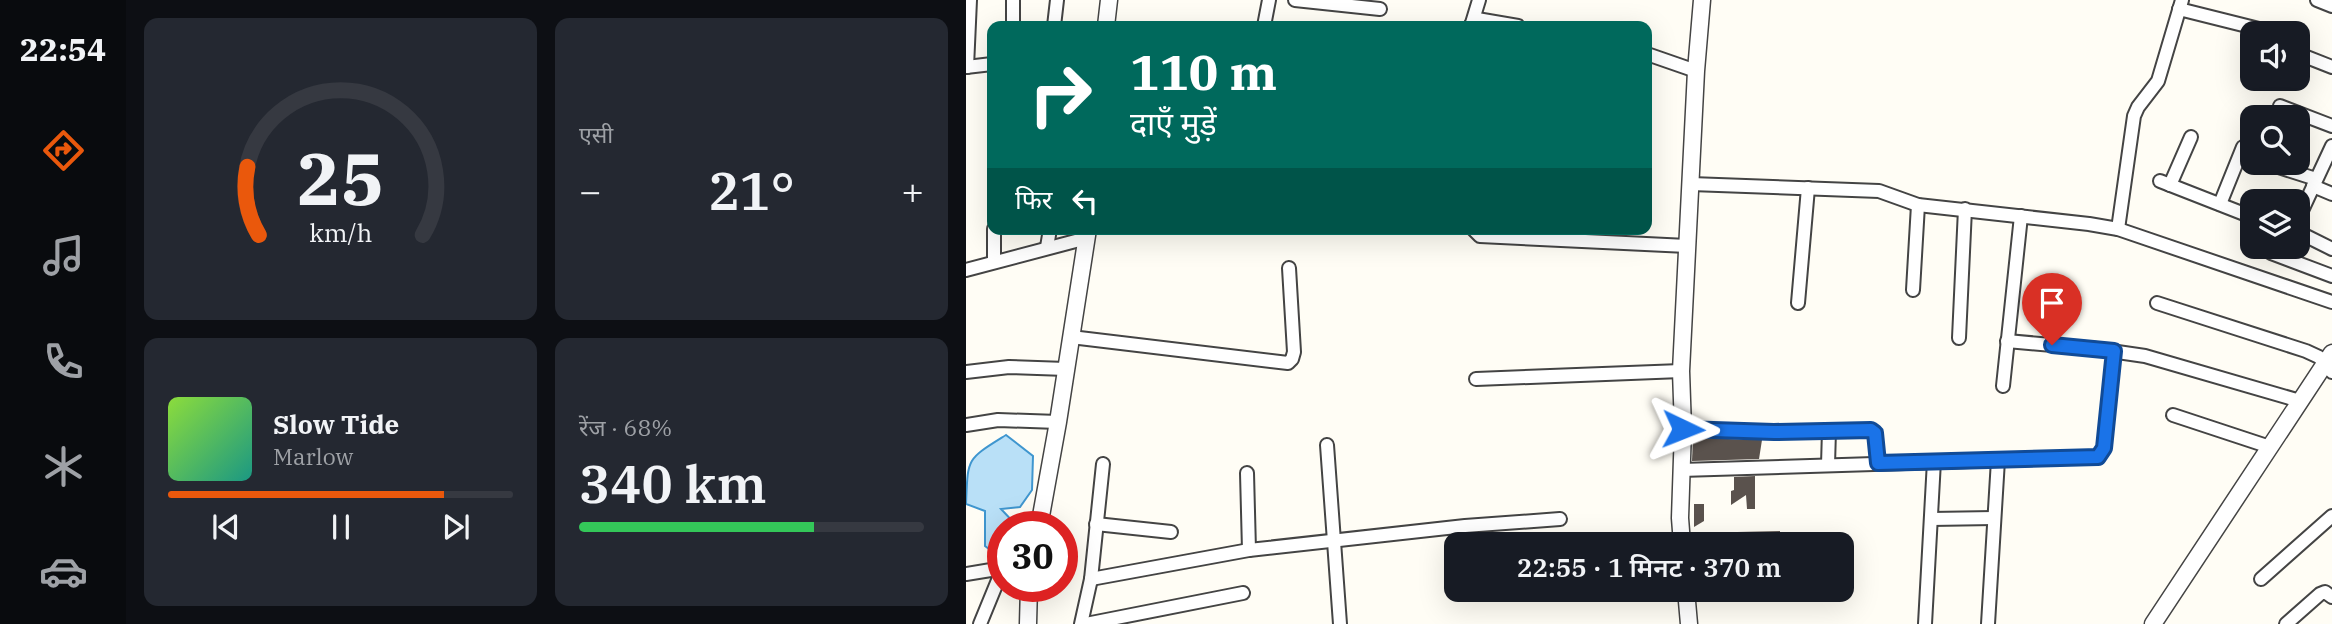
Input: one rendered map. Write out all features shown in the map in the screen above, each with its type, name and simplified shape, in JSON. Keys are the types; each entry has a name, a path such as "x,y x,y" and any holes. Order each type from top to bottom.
{"street":[{"path":"970,0 966,67 987,65"},
{"path":"1013,0 1013,21"},
{"path":"1055,21 1057,0"},
{"path":"1106,21 1109,0"},
{"path":"1265,21 1269,0"},
{"path":"1295,0 1380,9"},
{"path":"1472,21 1479,0"},
{"path":"1681,532 1681,371 1702,0"},
{"path":"2317,0 2332,6"},
{"path":"2118,229 2134,117 2138,107 2158,81 2181,4 2240,22"},
{"path":"1475,21 1493,21"},
{"path":"1652,56 1696,71"},
{"path":"2310,58 2332,67"},
{"path":"2310,118 2332,126"},
{"path":"2191,137 2165,183 2240,212"},
{"path":"2310,193 2332,146"},
{"path":"2220,204 2240,163"},
{"path":"2297,175 2315,182 2332,194"},
{"path":"1691,184 1879,191 1918,205 2118,229 2332,302"},
{"path":"1798,303 1808,188"},
{"path":"1913,290 1918,205"},
{"path":"1959,338 1965,209"},
{"path":"2003,386 2021,216"},
{"path":"994,235 994,262"},
{"path":"1047,247 1049,235"},
{"path":"966,270 1085,235"},
{"path":"1042,511 1088,235"},
{"path":"1479,235 1612,236 1687,246"},
{"path":"2310,238 2332,248"},
{"path":"2287,259 2332,276"},
{"path":"1071,337 1288,363 1294,352 1289,268"},
{"path":"2153,624 2301,401 2330,363 2306,351 2157,303"},
{"path":"2007,341 2146,356 2301,401"},
{"path":"1682,470 1934,461 2091,459 2102,454 2114,351"},
{"path":"967,368 1066,369"},
{"path":"1476,379 1681,371"},
{"path":"2172,415 2270,447"},
{"path":"966,425 998,420 1058,422"},
{"path":"1683,429 1873,431 1878,463"},
{"path":"1828,465 1829,430"},
{"path":"1326,445 1340,624"},
{"path":"1988,624 1998,460"},
{"path":"1925,624 1934,461"},
{"path":"1103,464 1084,624 1243,593"},
{"path":"1247,473 1249,550"},
{"path":"2261,579 2332,516"},
{"path":"1931,519 1994,518"},
{"path":"1091,579 1249,550 1560,519"},
{"path":"1096,524 1171,532"},
{"path":"966,574 987,571"},
{"path":"2286,624 2320,594 2325,592 2332,597"},
{"path":"980,624 989,602"},
{"path":"1028,624 1029,602"},
{"path":"1687,602 1689,624"}],"water":[{"path":"1006,435 1033,456 1032,490 1020,507 987,511 987,548 985,511 966,504 969,468 976,455"}],"building":[{"path":"1693,438 1762,440 1759,459 1692,461"},
{"path":"1755,476 1755,509 1747,509 1746,495 1731,505 1734,477"},
{"path":"1694,504 1704,504 1704,521 1694,527"}],"route":[{"path":"1683,429 1746,432 1871,430 1875,433 1878,463 2098,457 2104,448 2114,351 2052,345"}]}
